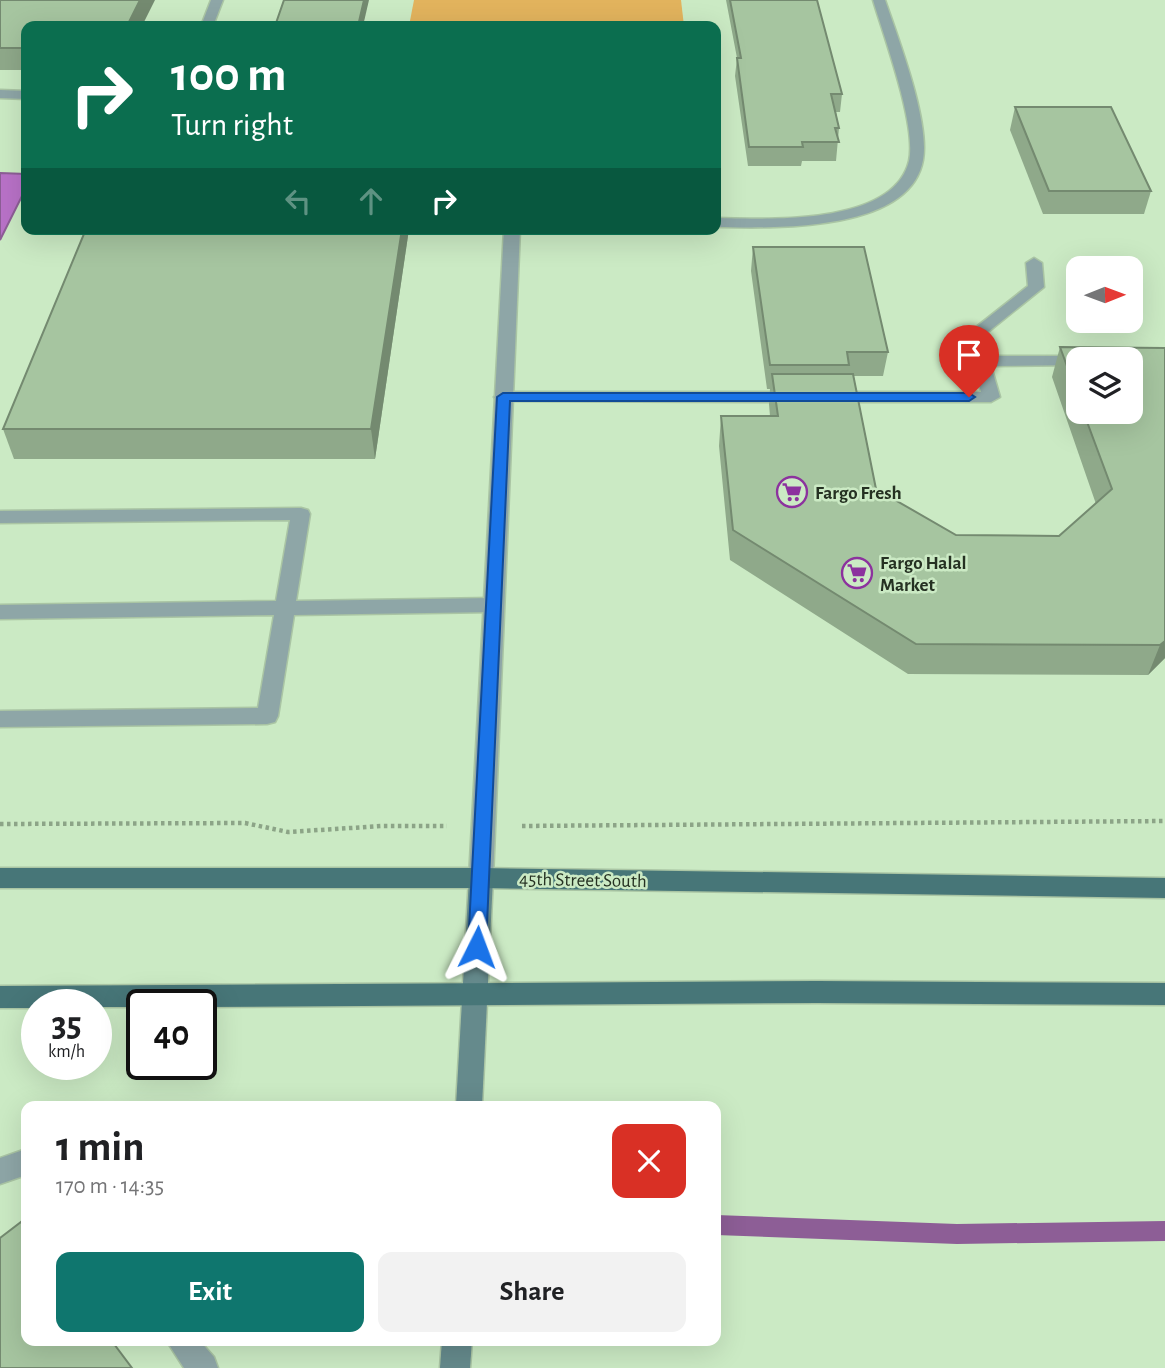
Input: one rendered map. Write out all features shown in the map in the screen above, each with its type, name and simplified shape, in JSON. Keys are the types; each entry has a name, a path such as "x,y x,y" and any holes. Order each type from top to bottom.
{"main road":[{"name":"45th Street South","path":"0,878 481,878 1165,888"},
{"path":"0,997 475,993 1165,994"}],"street":[{"path":"208,21 216,0"},
{"path":"721,223 763,223 833,217 866,210 892,197 910,180 917,160 913,123 879,0"},
{"path":"0,94 21,95"},
{"path":"469,1101 512,235"},
{"path":"503,397 991,397 974,335 1036,287 1034,263"},
{"path":"981,361 1066,360"},
{"path":"0,517 302,514 288,608 267,716 0,719"},
{"path":"0,612 493,605"},
{"path":"0,1171 21,1164"},
{"path":"185,1346 203,1368"},
{"path":"456,1368 457,1346"}],"path":[{"path":"588,825 1165,821"},
{"path":"0,824 245,822 288,832 382,826"}],"shaded area":[{"path":"414,0 681,0 683,21 410,21"},
{"path":"0,173 21,174 21,198 0,240"}],"building":[{"path":"0,0 140,0 130,21 21,21 21,48 0,48"},
{"path":"284,0 364,0 359,21 277,21"},
{"path":"730,0 817,0 842,94 831,94 839,128 835,128 839,142 802,142 803,147 749,147 737,58 741,58"},
{"path":"1015,107 1111,107 1151,191 1049,191"},
{"path":"84,235 401,235 371,429 3,429"},
{"path":"753,247 864,247 888,352 847,352 849,365 770,365"},
{"path":"1060,347 1066,347 1066,363"},
{"path":"1143,348 1165,348 1165,641 1160,645 916,644 733,530 721,416 778,416 772,374 853,374 876,489 956,535 1059,536 1112,489 1088,424 1143,424"},
{"path":"21,1222 21,1346 116,1346 132,1368 0,1368 0,1238"}],"waterway":[{"path":"721,1225 957,1234 1165,1231"}],"place":[{"name":"Fargo Fresh","path":"792,492"},
{"name":"Fargo Halal Market","path":"857,573"}],"route":[{"path":"477,947 503,397 969,397"}]}
